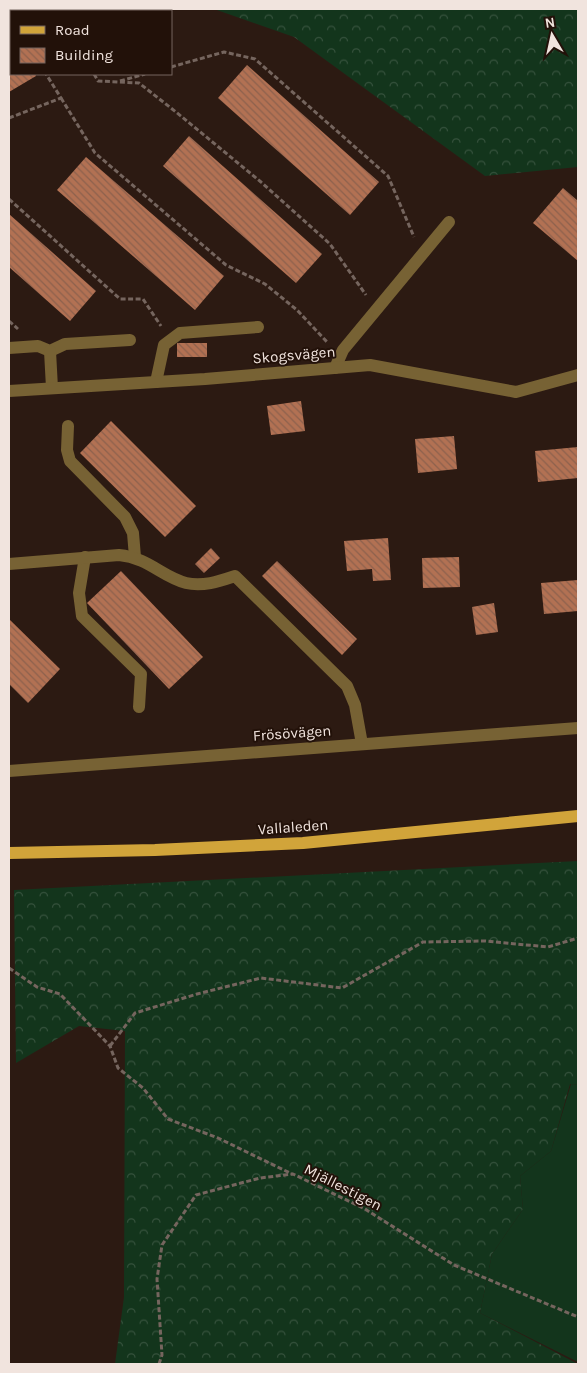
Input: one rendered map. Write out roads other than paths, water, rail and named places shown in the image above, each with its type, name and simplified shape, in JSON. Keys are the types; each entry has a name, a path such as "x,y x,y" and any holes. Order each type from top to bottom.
{"main road":[{"name":"Vallaleden","path":"9,853 155,850 303,843 578,816"}],"street":[{"path":"337,362 376,310 449,222"},
{"path":"156,382 164,345 180,333 258,327"},
{"path":"9,348 38,346 50,351 65,344 130,340"},
{"path":"50,351 52,388"},
{"name":"Skogsvägen","path":"9,391 156,382 337,362 370,365 516,392 578,375"},
{"path":"68,426 67,450 70,462 130,524 133,533 135,556"},
{"path":"9,564 119,555 135,556 186,583 202,584 236,576 347,686 355,705 362,744"},
{"path":"85,557 79,593 82,616 141,674 140,707"},
{"name":"Frösövägen","path":"9,771 578,728"}]}
